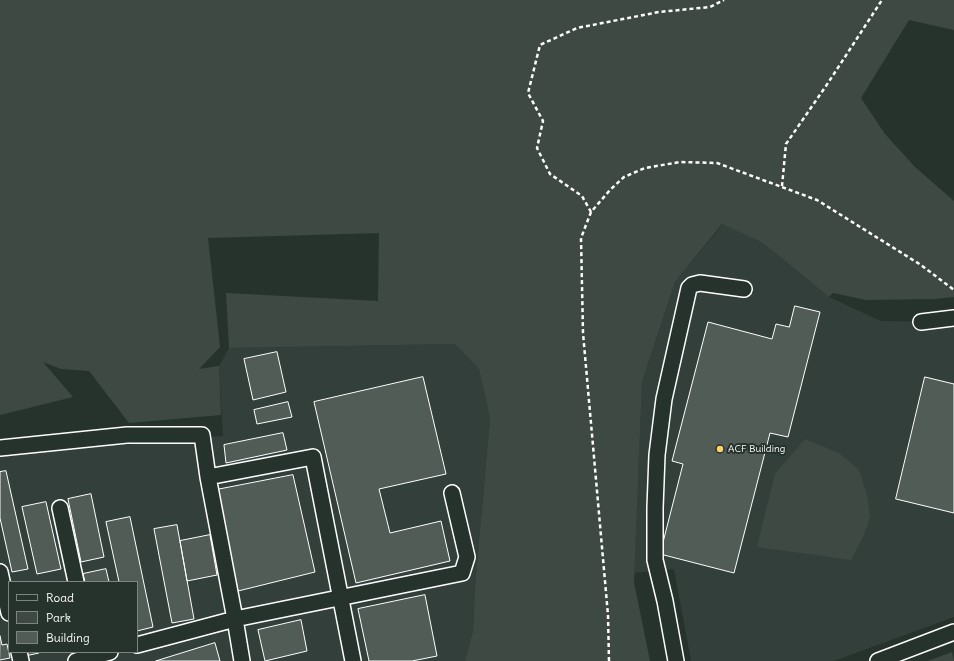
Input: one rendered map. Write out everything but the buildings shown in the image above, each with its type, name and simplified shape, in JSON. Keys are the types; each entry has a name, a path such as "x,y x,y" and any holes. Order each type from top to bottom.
{"lane":[{"path":"676,661 665,601 655,560 654,508 657,455 664,399 692,284 700,283 744,289"},
{"path":"921,322 954,318"},
{"path":"0,448 127,435 202,435 208,477 242,661"},
{"path":"208,477 314,457 353,661"},
{"path":"138,645 235,619 462,573 467,557 452,493"},
{"path":"60,508 76,581"},
{"path":"0,572 8,608"},
{"path":"878,661 954,632"},
{"path":"76,661 91,654"}],"path":[{"path":"591,212 582,196 550,174 537,148 543,121 528,93 540,44 577,28 659,12 710,7 724,0"},
{"path":"782,186 786,144 882,0"}],"shaded area":[{"path":"723,224 763,243 829,297 881,321 954,322 954,617 834,661 691,661 674,569 634,573 642,382 675,282"},
{"path":"455,344 479,369 490,419 475,585 473,631 465,661 0,661 0,456 223,436 219,366 229,348"}],"green space":[{"path":"0,0 954,0 954,30 909,20 861,98 885,134 915,167 954,201 954,297 934,299 866,300 833,293 829,297 763,243 722,224 675,282 642,382 634,582 650,661 465,661 473,631 475,585 490,419 479,369 455,344 229,348 226,293 378,301 379,233 208,238 220,347 199,369 219,366 221,415 129,423 89,371 61,369 43,362 73,397 0,415"},
{"path":"805,439 839,453 859,470 867,495 870,517 863,537 851,560 757,547 775,474"},
{"path":"952,652 954,661 928,661"}],"place":[{"name":"ACF Building","path":"720,449"}]}
